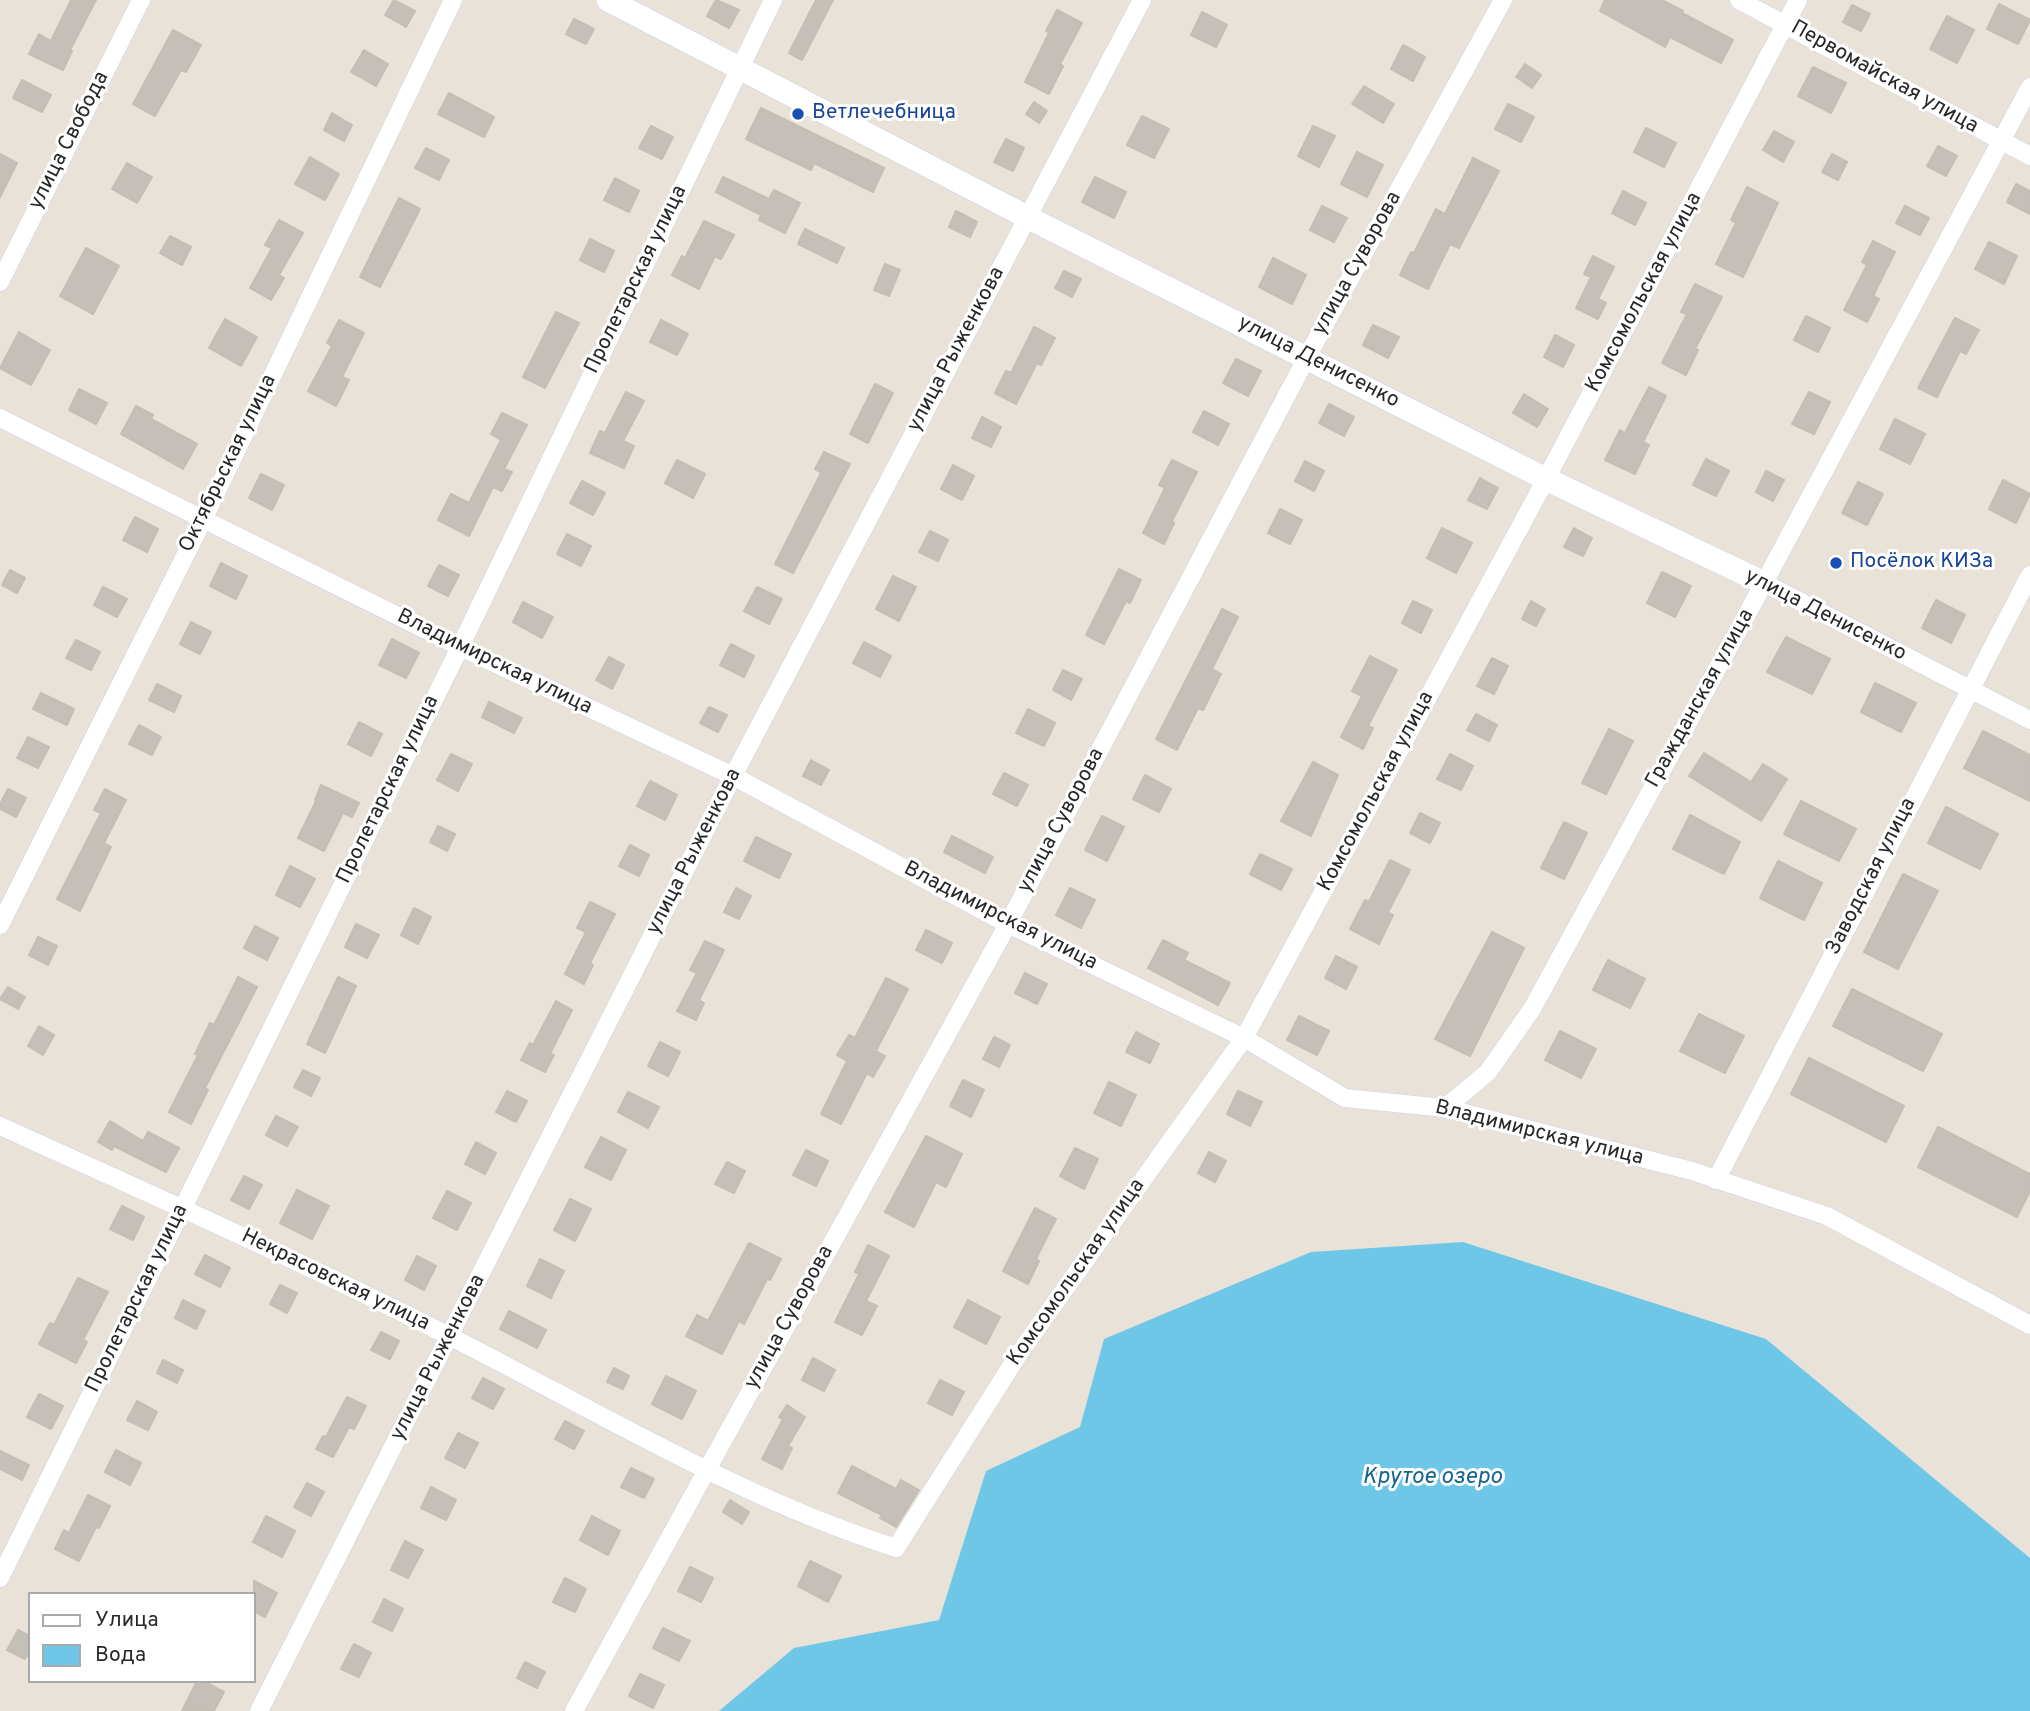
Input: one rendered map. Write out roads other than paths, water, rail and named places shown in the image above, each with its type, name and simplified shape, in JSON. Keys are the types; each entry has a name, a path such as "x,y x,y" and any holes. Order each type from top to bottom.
{"street":[{"name":"улица Свобода","path":"0,282 141,0"},
{"name":"Октябрьская улица","path":"0,925 202,520 453,0"},
{"name":"улица Денисенко","path":"608,0 1027,217 1546,479 1764,583 2030,720"},
{"name":"Пролетарская улица","path":"0,1578 460,648 773,0"},
{"name":"улица Рыженкова","path":"259,1711 733,776 1142,0"},
{"name":"улица Суворова","path":"573,1711 1008,924 1307,357 1503,0"},
{"name":"Первомайская улица","path":"1739,0 2030,156"},
{"name":"Комсомольская улица","path":"895,1548 1020,1352 1244,1038 1546,479 1798,0"},
{"name":"Гражданская улица","path":"1445,1108 1488,1072 1532,1009 2030,87"},
{"name":"Владимирская улица","path":"0,418 460,648 733,776 1008,924 1244,1038 1345,1098 1445,1108 1716,1180 1827,1216 2030,1325"},
{"name":"Заводская улица","path":"1716,1180 2030,575"},
{"name":"Некрасовская улица","path":"0,1126 183,1208 450,1336 706,1470 842,1531 895,1548"}],"water":[{"name":"Крутое озеро","path":"1463,1242 1766,1339 2030,1558 2030,1711 719,1711 794,1648 939,1620 986,1471 1080,1427 1104,1339 1311,1252"}],"place":[{"name":"Ветлечебница","path":"798,114"},
{"name":"Посёлок КИЗа","path":"1836,563"}]}
